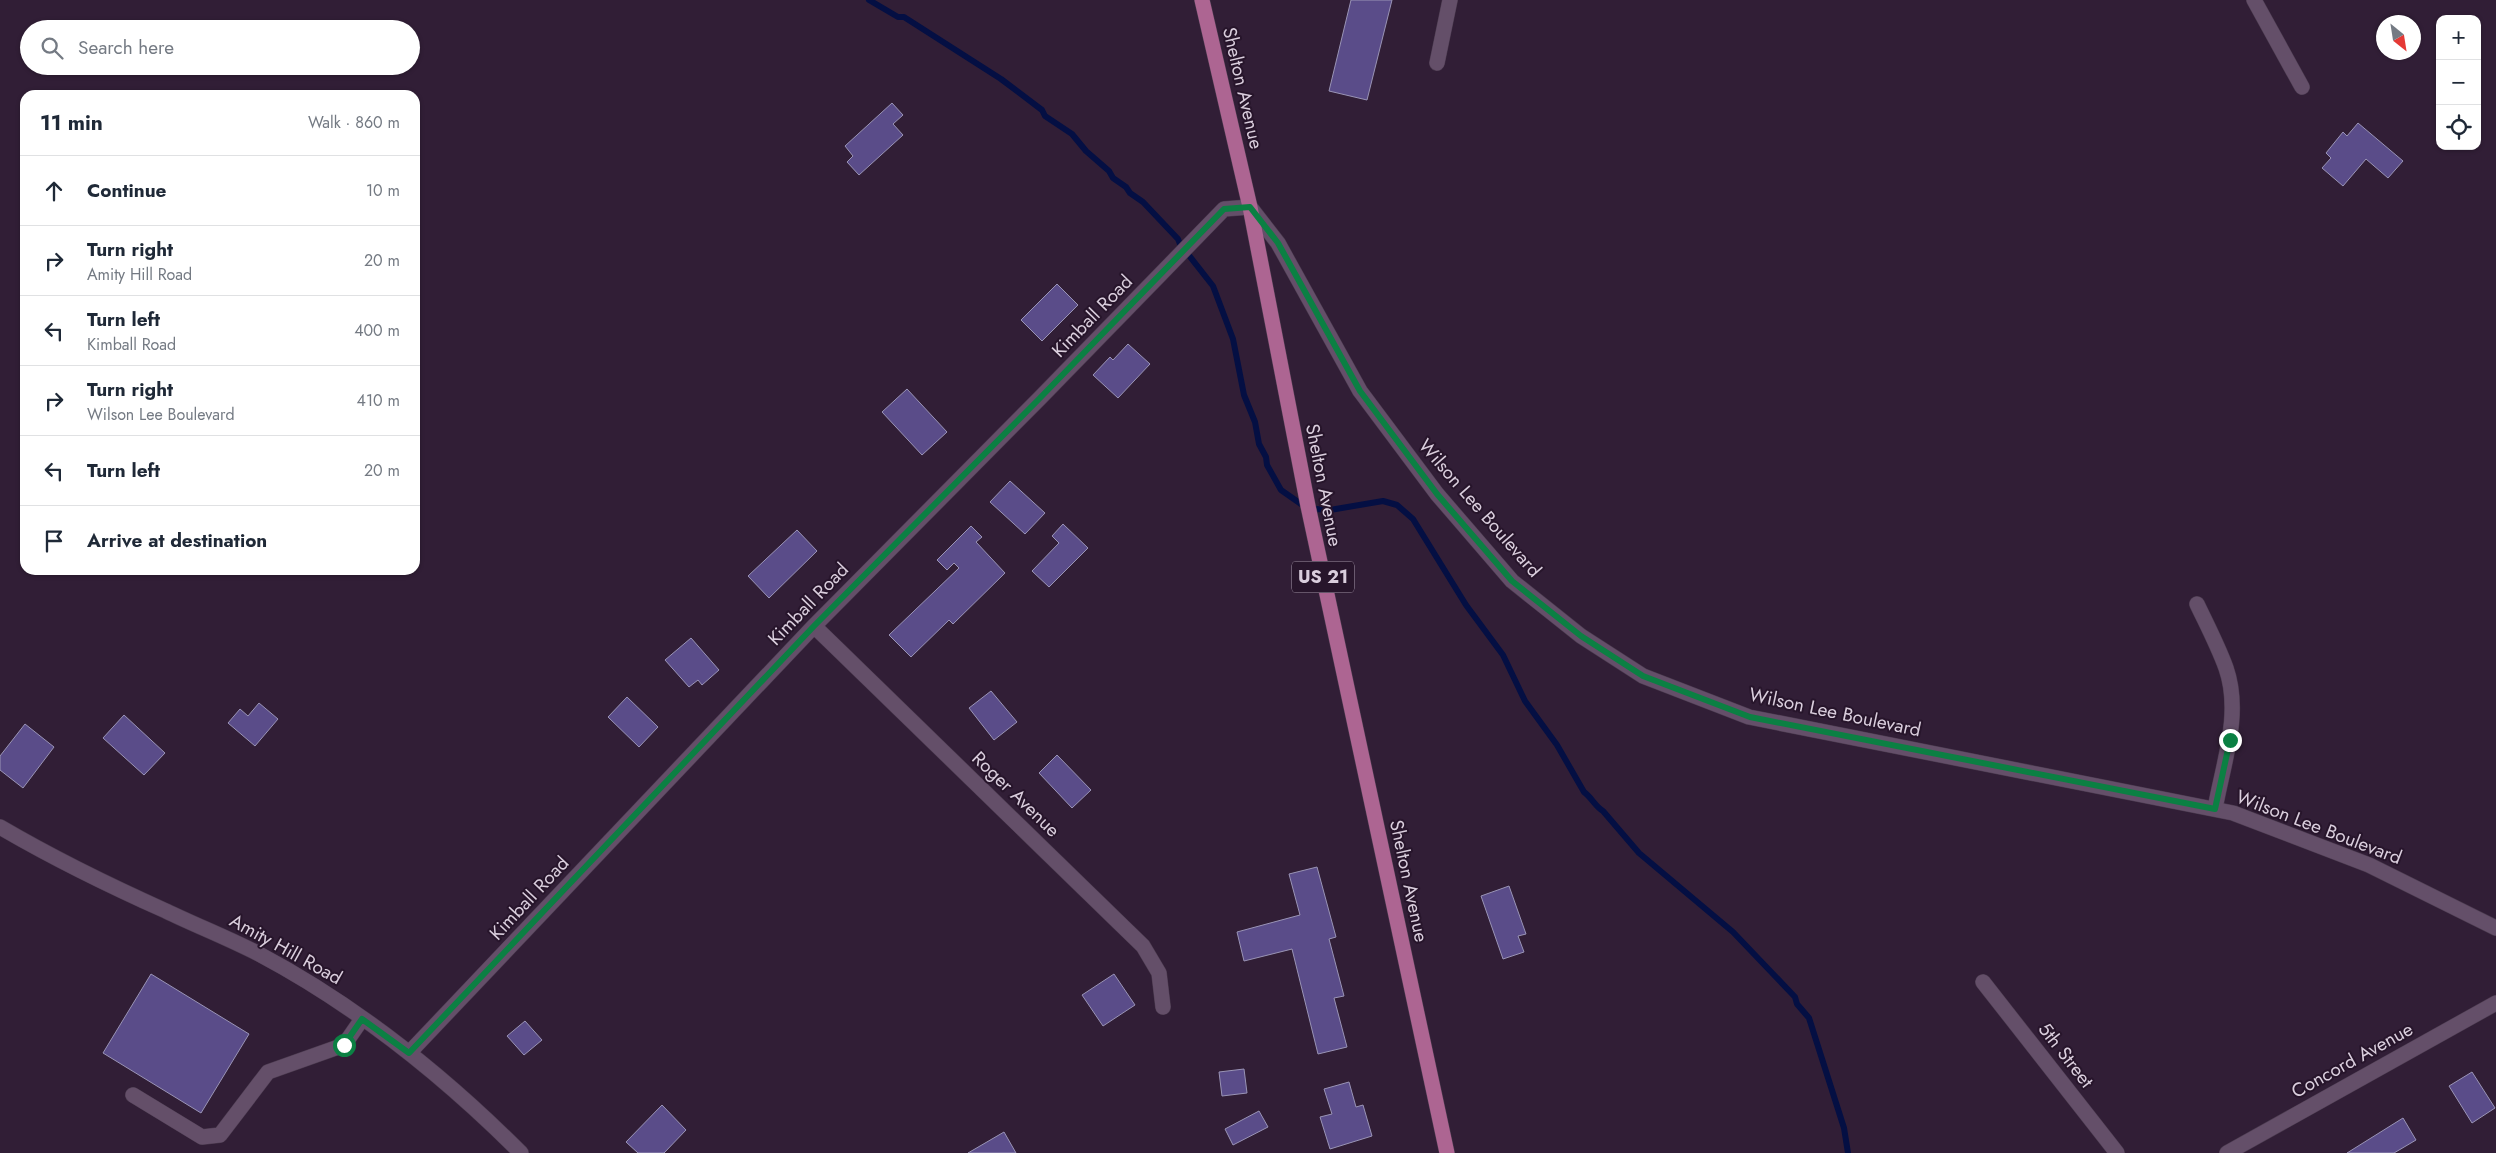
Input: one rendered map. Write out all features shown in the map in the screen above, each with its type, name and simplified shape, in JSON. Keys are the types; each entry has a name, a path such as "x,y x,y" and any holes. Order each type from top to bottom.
{"main road":[{"name":"Shelton Avenue","path":"1202,0 1250,207 1308,506 1447,1153"}],"street":[{"path":"1437,63 1450,0"},
{"path":"2254,0 2302,87"},
{"name":"Kimball Road","path":"409,1053 814,626 1224,209 1250,207"},
{"name":"Wilson Lee Boulevard","path":"1250,207 1278,243 1360,391 1437,494 1512,581 1581,636 1643,676 1750,717 2233,813 2369,865 2496,928"},
{"path":"2197,604 2226,669 2233,705 2230,740 2215,809"},
{"name":"Roger Avenue","path":"814,626 1143,946 1159,973 1164,1007"},
{"name":"Amity Hill Road","path":"0,827 166,912 214,932 260,955 337,1001 409,1053 521,1153"},
{"name":"5th Street","path":"1983,982 2117,1153"},
{"name":"Concord Avenue","path":"2227,1153 2496,1003"},
{"path":"133,1095 202,1138 220,1135 268,1072 344,1045 362,1019"}],"building":[{"path":"1351,0 1392,0 1367,100 1329,91"},
{"path":"892,103 903,115 893,124 903,135 859,175 847,162 853,156 845,146"},
{"path":"2358,123 2403,161 2388,178 2366,159 2343,186 2322,168 2331,158 2326,153 2343,132 2347,136"},
{"path":"1057,284 1078,305 1042,341 1021,320"},
{"path":"1128,344 1150,364 1118,398 1093,375 1110,357 1113,360"},
{"path":"907,389 947,432 922,455 882,412"},
{"path":"1010,481 1045,513 1025,534 990,502"},
{"path":"1063,524 1088,548 1049,587 1032,571 1059,543 1052,536"},
{"path":"971,526 982,537 976,542 1005,573 953,624 949,620 911,657 889,635 959,568 954,563 947,570 937,560"},
{"path":"797,530 817,551 769,598 748,576"},
{"path":"691,638 719,670 702,685 698,680 689,687 665,660"},
{"path":"991,691 1017,722 994,740 969,708"},
{"path":"627,697 658,727 639,747 608,717"},
{"path":"259,703 278,719 255,746 228,723 240,709 248,716"},
{"path":"124,715 165,753 144,775 103,738"},
{"path":"25,724 54,747 23,788 0,770 0,756"},
{"path":"1057,755 1091,790 1072,808 1039,773"},
{"path":"1317,867 1336,937 1329,939 1344,996 1334,998 1347,1047 1318,1054 1292,949 1244,961 1237,932 1300,915 1289,874"},
{"path":"1509,886 1526,934 1518,936 1524,952 1503,959 1481,896"},
{"path":"151,974 249,1034 201,1113 103,1053"},
{"path":"1114,974 1135,1005 1103,1026 1082,995"},
{"path":"525,1021 542,1040 524,1055 507,1036"},
{"path":"1244,1069 1247,1093 1222,1096 1219,1072"},
{"path":"2472,1072 2495,1108 2472,1123 2449,1086"},
{"path":"1349,1082 1356,1107 1363,1105 1372,1136 1330,1149 1320,1117 1332,1114 1324,1089"},
{"path":"662,1105 686,1130 664,1153 638,1153 626,1142"},
{"path":"1259,1111 1268,1127 1233,1145 1225,1129"},
{"path":"2403,1118 2416,1140 2394,1153 2347,1153"},
{"path":"1004,1132 1016,1153 968,1153"}],"waterway":[{"path":"869,0 898,17 904,17 1001,79 1042,110 1045,116 1072,134 1086,151 1109,171 1113,178 1143,202 1178,239 1213,286 1233,339 1244,395 1255,422 1259,444 1266,457 1267,465 1281,490 1301,504 1316,509 1330,510 1383,501 1397,505 1413,519 1466,605 1503,655 1525,701 1557,745 1584,792 1639,853 1733,932 1795,997 1797,1004 1809,1018 1844,1128 1848,1153"}],"route":[{"path":"344,1045 362,1019 409,1053 814,626 1224,209 1250,207 1278,243 1360,391 1437,494 1512,581 1581,636 1643,676 1750,717 2215,809 2230,740"}]}
